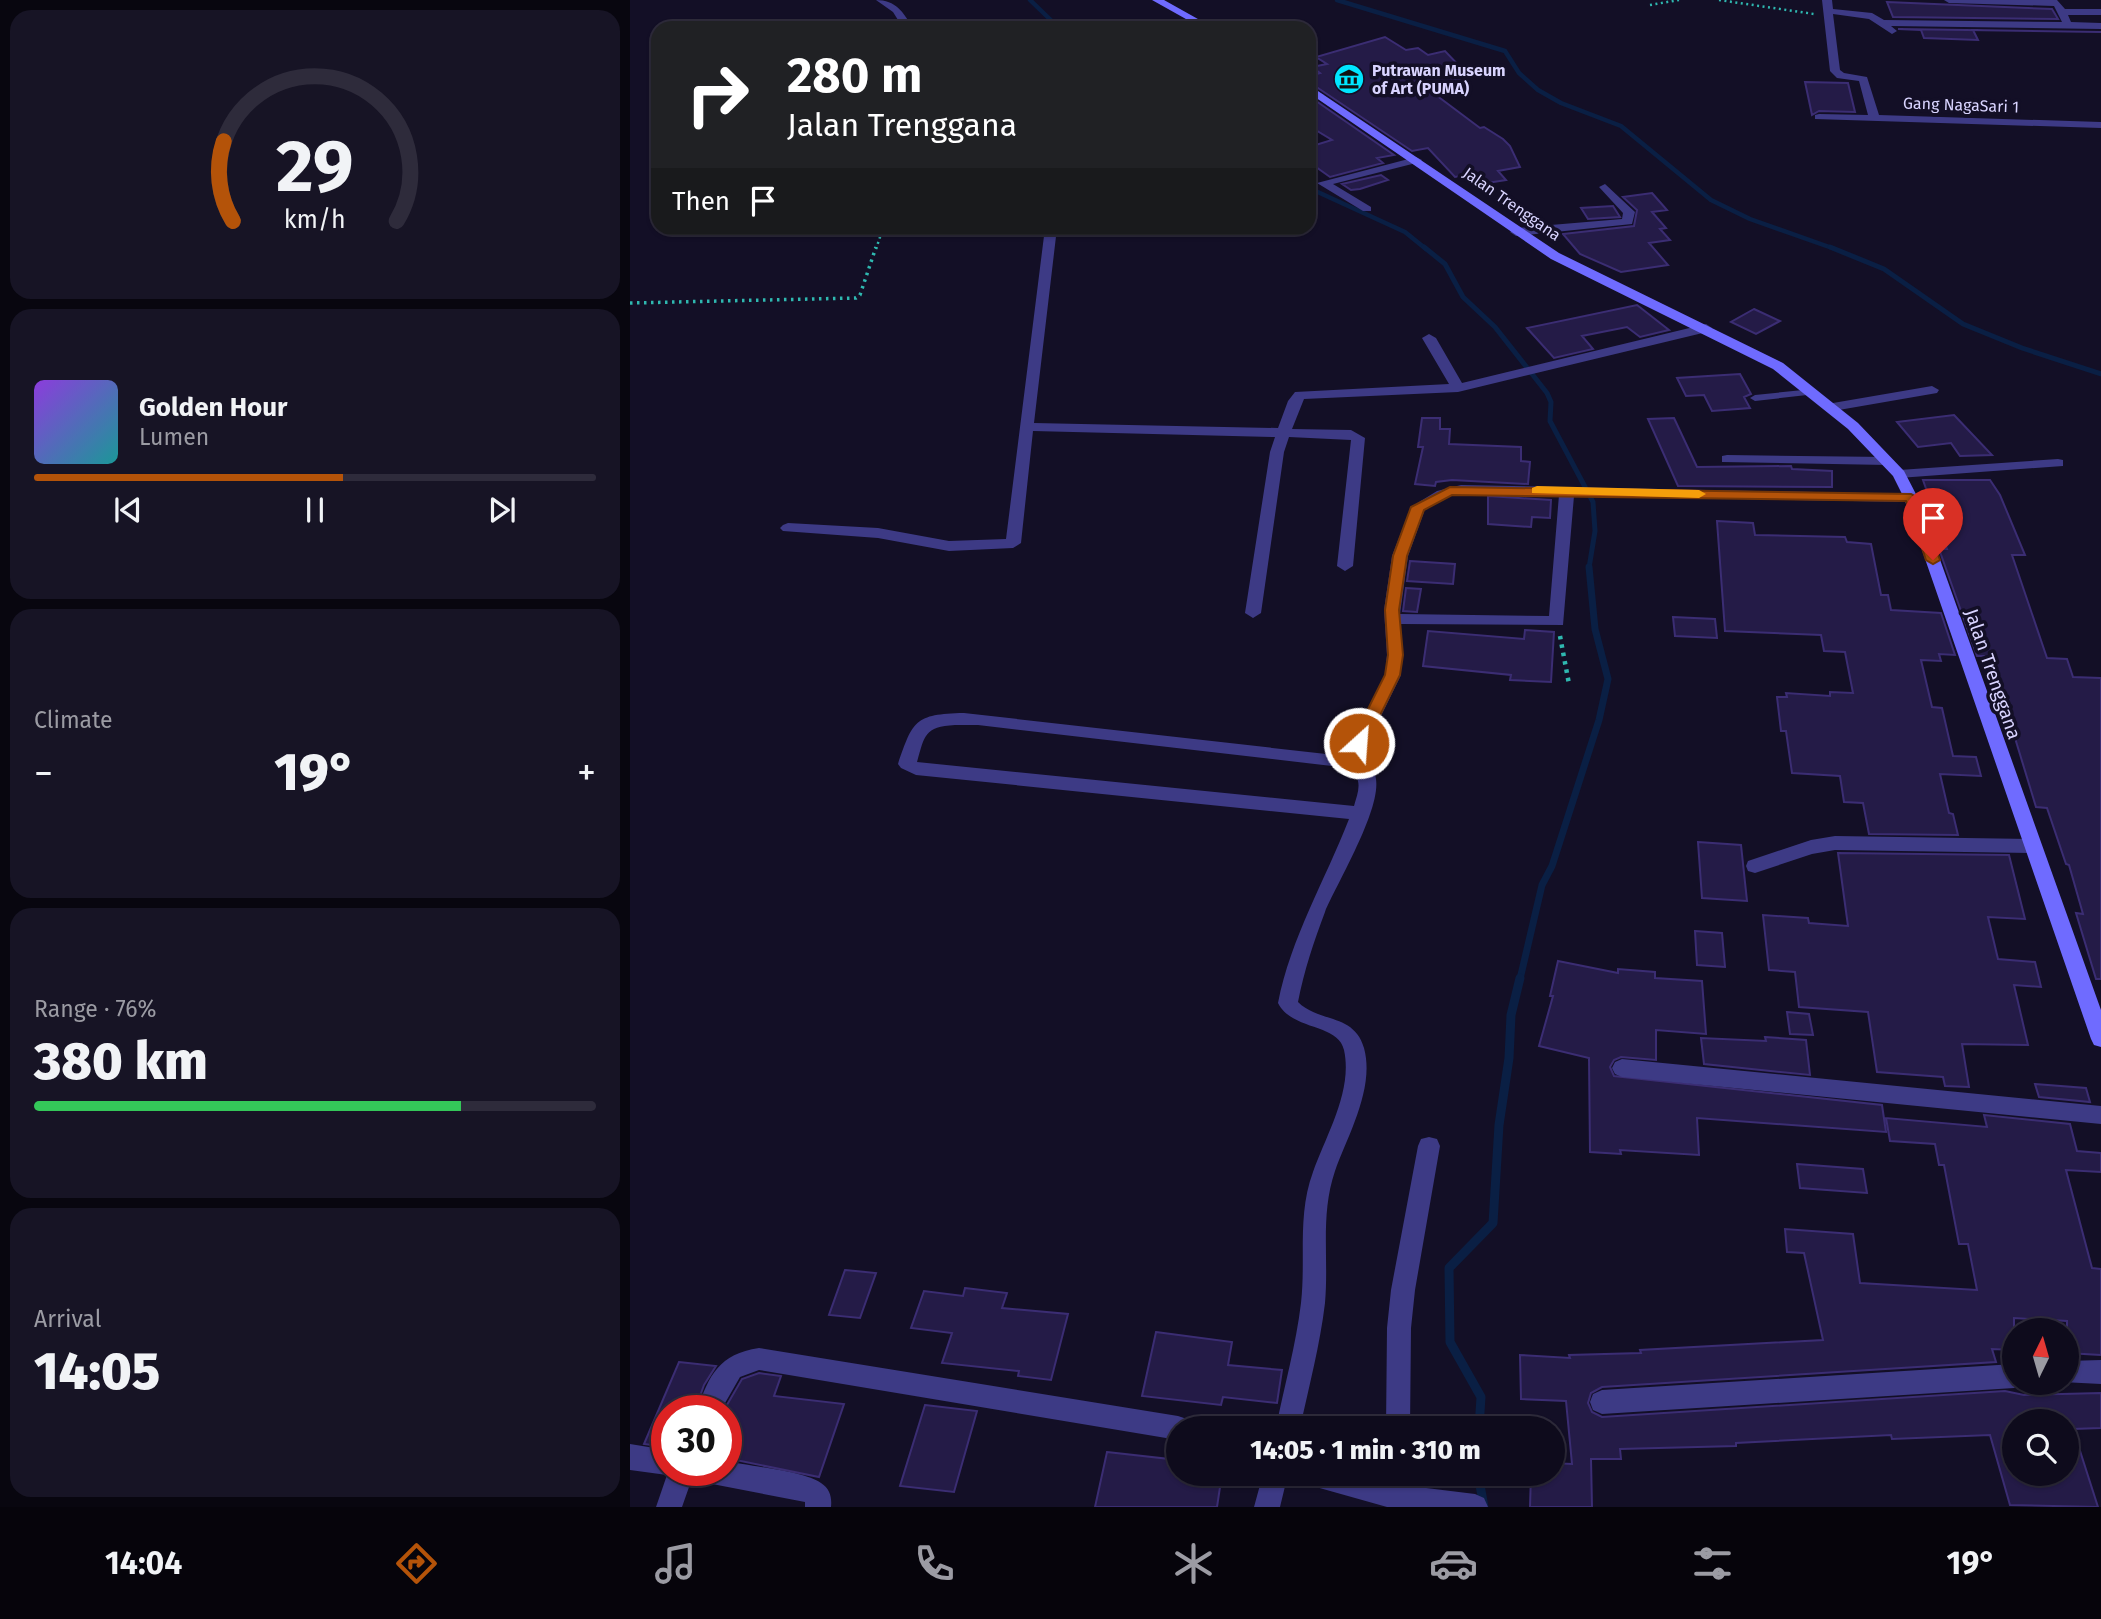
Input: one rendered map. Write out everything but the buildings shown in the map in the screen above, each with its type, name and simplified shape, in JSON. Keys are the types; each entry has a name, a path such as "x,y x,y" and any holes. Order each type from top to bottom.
{"main road":[{"path":"1157,0 1196,21"},
{"name":"Jalan Trenggana","path":"1316,96 1416,160 1516,232 1573,266 1763,357 1833,408 1899,474 1911,498 2101,1039"}],"street":[{"path":"881,0 897,10 904,21"},
{"path":"1949,0 2059,5 2101,12"},
{"path":"2059,5 2067,25"},
{"path":"1874,118 1863,79 1842,76 1835,71 1828,9 1872,16 1888,27 2101,26"},
{"name":"Gang NagaSari 1","path":"1819,117 2101,125"},
{"path":"1323,183 1416,160"},
{"path":"1316,179 1367,209"},
{"path":"1516,232 1628,222 1629,212 1605,187"},
{"path":"788,528 878,533 949,546 1011,544 1028,427 1050,235"},
{"path":"1253,613 1277,452 1295,401 1300,395 1458,388 1706,328"},
{"path":"1429,338 1458,388"},
{"path":"1833,408 1932,390"},
{"path":"1028,427 1351,434 1358,438 1345,566"},
{"path":"1727,458 1887,461"},
{"path":"1899,474 2058,463"},
{"path":"1349,764 1392,675 1395,619 1392,610 1400,556 1418,507 1426,501 1461,489 1911,498"},
{"path":"1395,619 1557,621 1567,491"},
{"path":"1290,1416 1313,1302 1313,1213 1342,1125 1355,1068 1354,1049 1343,1032 1333,1025 1298,1014 1291,1010 1288,1003 1316,913 1359,813 1369,783 1364,772 1349,764 967,719 924,727 919,731 908,764 916,769 1359,813"},
{"path":"1755,866 1822,844 2031,846"},
{"path":"1622,1068 2101,1115"},
{"path":"1398,1416 1401,1316 1429,1146"},
{"path":"716,1395 726,1374 740,1361 759,1359 1166,1426"},
{"path":"2079,1372 2101,1371"},
{"path":"1602,1402 2002,1377"},
{"path":"630,1457 651,1460"},
{"path":"742,1477 811,1491 819,1498 818,1507"},
{"path":"669,1507 676,1486"},
{"path":"1266,1507 1272,1486"},
{"path":"1400,1486 1465,1506"}],"lane":[{"path":"1755,398 1813,392"}],"path":[{"path":"1650,5 1679,0"},
{"path":"1718,0 1777,11 1828,9"},
{"path":"630,303 856,298 860,295 866,270 880,235"},
{"path":"1557,621 1569,684"}],"waterway":[{"path":"1030,0 1052,21"},
{"path":"1337,0 1505,51 1519,73 1538,90 1561,103 1621,126 1711,200 1750,219 1834,249"},
{"path":"1316,191 1405,232 1426,249"},
{"path":"1424,247 1445,264 1463,297 1495,327 1547,393 1551,402 1550,421 1593,502 1595,531 1589,568"},
{"path":"1830,247 1834,249"},
{"path":"1834,249 1884,269 1963,324 2022,348 2101,374"},
{"path":"1520,979 1542,885 1552,866 1599,720 1608,679 1595,629 1589,568"},
{"path":"1480,1416 1481,1397 1450,1342 1449,1268 1493,1223 1499,1125 1509,1058 1511,1015 1520,978"},
{"path":"1480,1486 1484,1507"}],"slow traffic":[{"path":"1537,490 1699,494"}],"place":[{"name":"Putrawan Museum of Art (PUMA)","path":"1349,79"}],"route":[{"path":"1359,743 1392,675 1395,655 1395,619 1392,610 1400,556 1418,507 1450,491 1461,489 1911,498 1933,560"}]}
